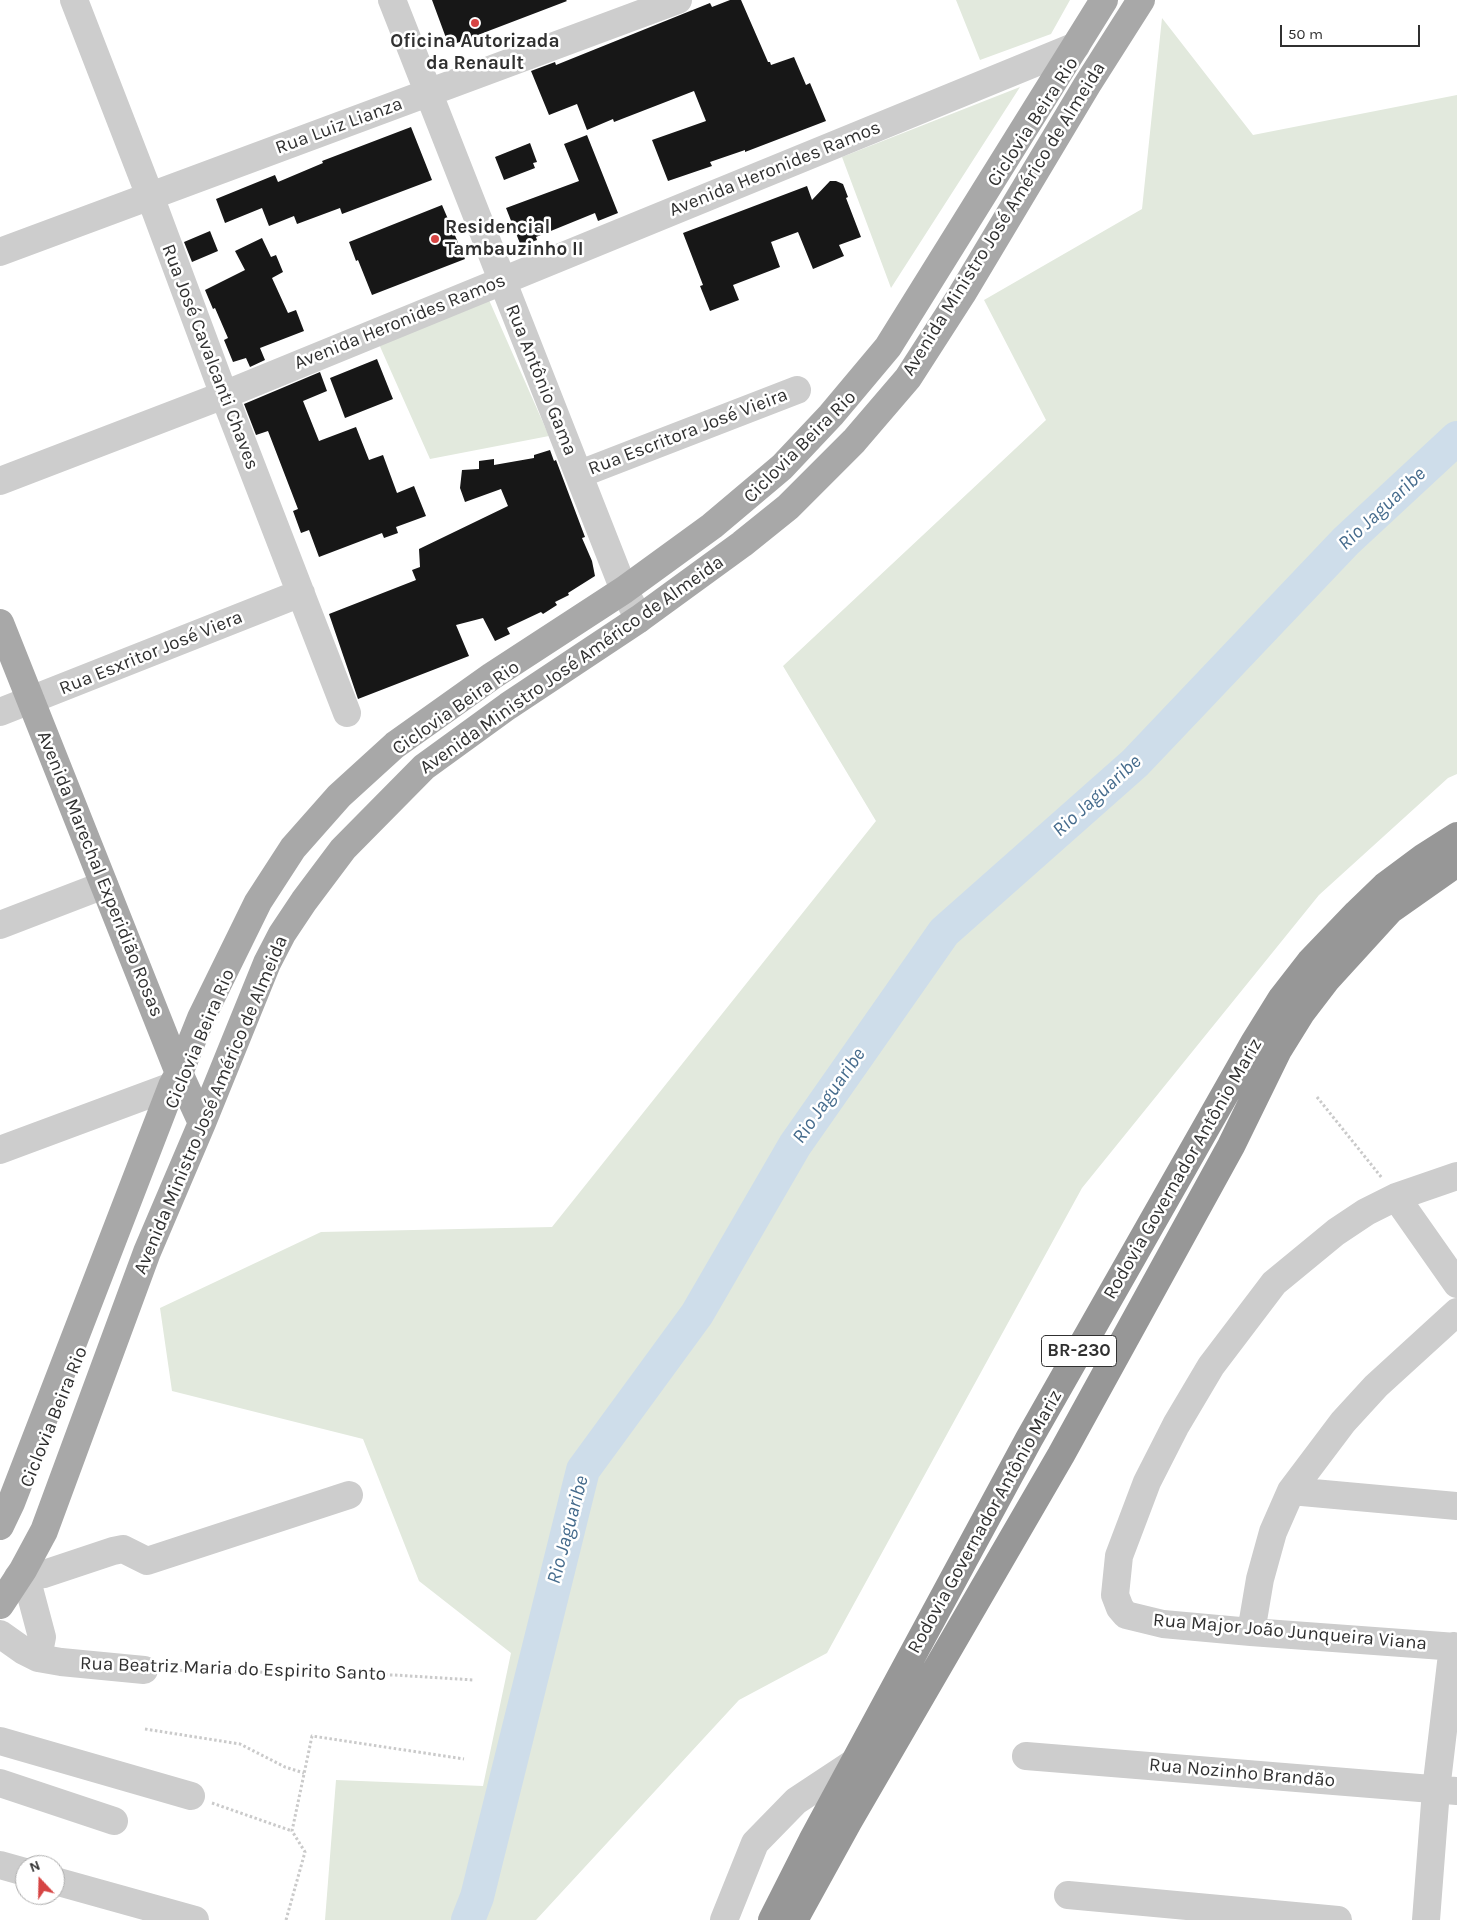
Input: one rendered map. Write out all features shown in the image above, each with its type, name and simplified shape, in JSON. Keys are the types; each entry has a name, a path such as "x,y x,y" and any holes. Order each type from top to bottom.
{"highway":[{"name":"Rodovia Governador Antônio Mariz","path":"772,1920 1029,1439 1254,1043 1282,998 1310,962 1356,913 1385,886 1424,857 1457,836"},
{"name":"Rodovia Governador Antônio Mariz","path":"794,1920 848,1822 1061,1455 1230,1146 1278,1050 1301,1013 1327,979 1390,910 1457,863"}],"main road":[{"name":"Avenida Ministro José Américo de Almeida","path":"0,1526 11,1503 201,1018 258,902 293,848 339,796 394,745 492,676 624,590 712,526 782,467 831,415 888,347 1104,0"},
{"name":"Avenida Ministro José Américo de Almeida","path":"0,1604 44,1532 147,1252 268,963 282,934 343,849 424,767 508,706 639,619 742,544 788,507 854,441 908,378 962,294 1087,85 1141,0"},
{"name":"Avenida Marechal Experidião Rosas","path":"0,623 104,885 176,1080 202,1123"},
{"path":"230,956 237,967 245,970 257,970 268,963"}],"street":[{"name":"Rua José Cavalcanti Chaves","path":"74,0 347,713"},
{"name":"Rua Antônio Gama","path":"392,0 501,281 580,474 624,590 639,619"},
{"name":"Rua Luiz Lianza","path":"0,252 678,0"},
{"name":"Avenida Heronides Ramos","path":"0,481 224,395 1076,46"},
{"name":"Rua Escritora José Vieira","path":"580,474 797,390"},
{"name":"Rua Esxritor José Viera","path":"0,712 301,593"},
{"path":"0,925 104,885"},
{"path":"0,1150 176,1080"},
{"name":"Rua Major João Junqueira Viana","path":"1455,1647 1163,1624 1126,1615 1120,1608 1115,1595 1119,1556 1147,1482 1176,1425 1211,1366 1274,1283 1336,1232 1366,1212 1396,1197 1457,1176"},
{"path":"1396,1197 1457,1284"},
{"path":"1251,1632 1260,1579 1273,1532 1291,1491 1343,1422 1376,1386 1457,1312"},
{"path":"1291,1491 1457,1506"},
{"path":"18,1577 44,1574 114,1551 123,1550 147,1561 349,1495"},
{"path":"18,1577 30,1592 42,1637 38,1658"},
{"name":"Rua Beatriz Maria do Espirito Santo","path":"0,1634 24,1651 38,1658 144,1670"},
{"path":"1426,1920 1446,1791 1455,1647"},
{"path":"0,1741 191,1796"},
{"name":"Rua Nozinho Brandão","path":"1026,1756 1446,1791"},
{"path":"724,1920 755,1843 796,1801 855,1762"},
{"path":"0,1783 114,1821"},
{"path":"0,1865 15,1869"},
{"path":"65,1884 195,1920"},
{"path":"1068,1895 1338,1920"}],"path":[{"path":"1317,1097 1396,1197"},
{"name":"Rua Beatriz Maria do Espirito Santo","path":"144,1670 394,1675 474,1680"},
{"path":"145,1729 240,1744 285,1767 304,1773"},
{"path":"292,1831 312,1736 464,1759"},
{"path":"191,1796 292,1831 305,1852 286,1920"}],"shaded area":[{"path":"956,0 1070,0 1051,34 980,60"},
{"path":"1162,18 1253,135 1457,95 1457,774 1448,778 1319,895 1082,1188 827,1653 739,1700 536,1920 325,1920 336,1780 483,1786 511,1653 419,1581 363,1439 172,1391 160,1308 321,1232 552,1227 876,821 783,666 1046,420 984,300 1142,209"},
{"path":"1020,87 891,288 842,157"},
{"path":"489,300 549,436 430,459 378,342"}],"building":[{"name":"Oficina Autorizada da Renault","path":"432,0 566,0 567,1 449,46"},
{"path":"730,0 741,0 771,65 794,57 806,85 810,83 826,121 745,152 745,150 710,162 712,166 668,181 652,140 706,121 694,91 614,122 613,119 587,130 577,104 549,115 531,71 555,62 556,65 710,3 712,7"},
{"path":"411,127 432,180 342,214 340,208 297,224 294,216 269,226 262,208 225,223 216,199 275,175 278,182 323,163 322,161"},
{"path":"587,135 618,213 598,221 595,213 536,237 537,240 521,246 506,208 579,181 564,144"},
{"path":"530,143 537,162 533,163 535,168 504,180 495,157"},
{"path":"830,181 843,184 848,197 846,198 861,237 839,245 844,256 813,269 798,232 771,242 780,267 733,285 739,300 710,311 700,286 703,285 683,233 807,186 812,200"},
{"path":"442,205 465,259 372,295 349,242"},
{"path":"210,231 218,251 192,262 184,242"},
{"path":"262,238 271,257 276,255 283,272 272,278 288,313 296,310 304,331 260,348 265,360 250,367 246,358 233,362 224,340 228,338 205,290 245,270 235,251"},
{"path":"377,359 393,399 345,418 330,378"},
{"path":"320,372 327,391 303,401 319,441 356,427 369,460 383,455 397,493 414,486 426,516 396,527 398,533 384,538 382,533 319,557 309,530 301,533 293,511 298,509 268,431 256,435 244,404"},
{"path":"550,450 554,461 556,460 585,537 582,538 592,561 595,576 568,593 569,595 555,602 557,605 543,614 541,612 507,628 510,634 495,641 483,618 456,625 469,656 358,699 329,614 416,580 412,570 420,567 419,549 508,506 501,489 465,502 460,488 462,470 479,469 479,461 494,459 494,465 534,458 534,455"}],"waterway":[{"name":"Rio Jaguaribe","path":"468,1920 477,1897 583,1470 697,1314 795,1145 944,932 1135,763 1346,541 1457,438"}],"place":[{"name":"Oficina Autorizada da Renault","path":"475,23"},
{"name":"Residencial Tambauzinho II","path":"435,239"}]}
